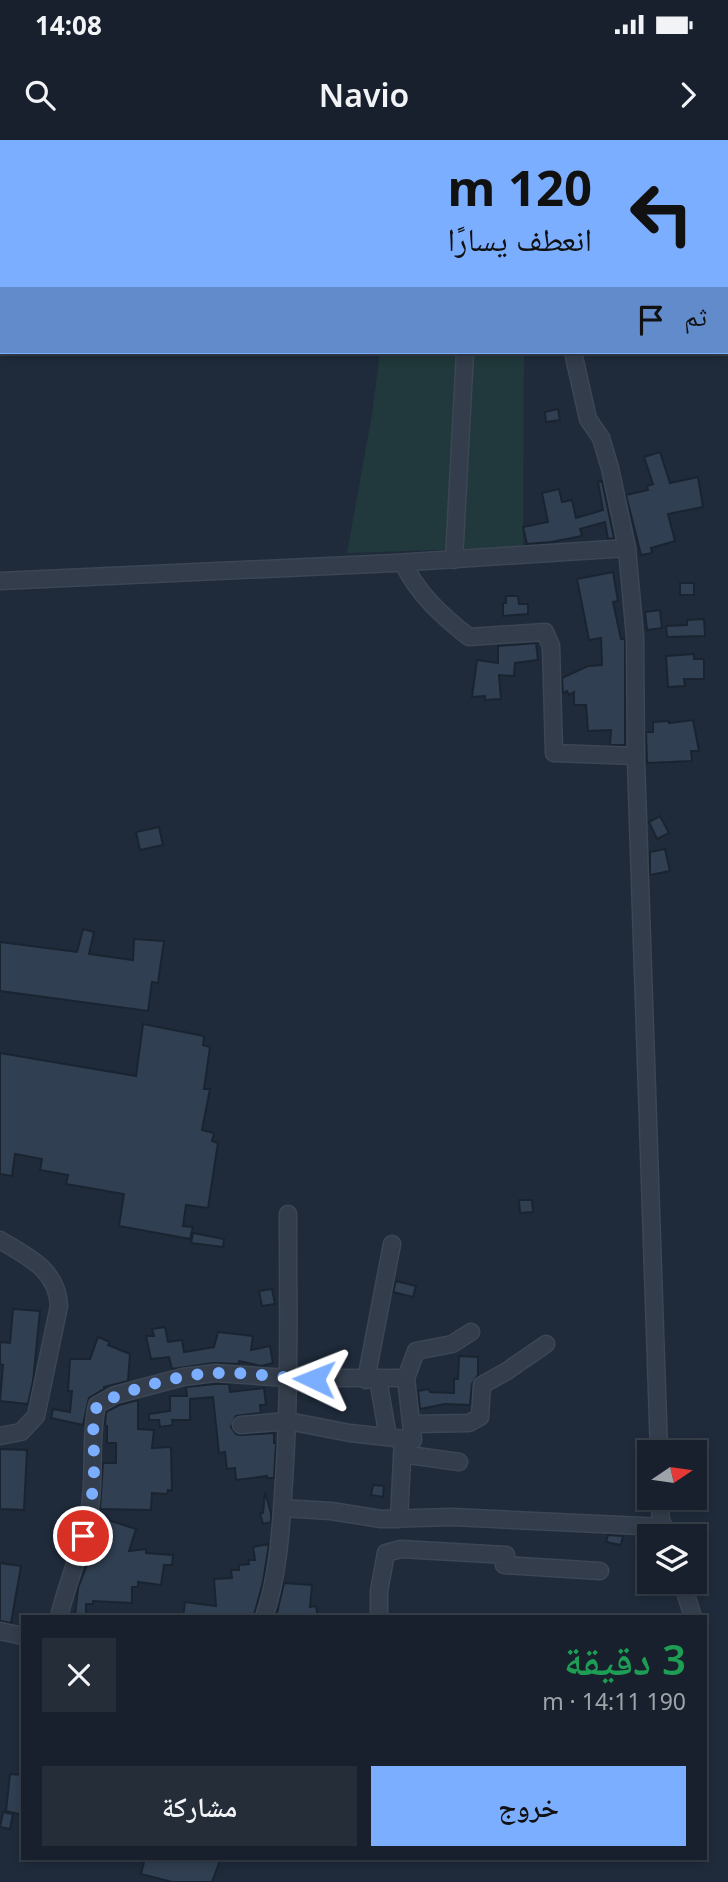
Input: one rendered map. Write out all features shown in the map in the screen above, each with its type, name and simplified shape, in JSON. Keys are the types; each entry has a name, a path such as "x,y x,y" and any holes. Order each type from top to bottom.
{"street":[{"path":"454,560 466,354"},
{"path":"573,354 588,419 601,438 610,468 627,548 635,637 636,756 659,1440"},
{"path":"0,581 403,563 627,548"},
{"path":"403,563 414,584 451,623 470,637 545,632 551,646 554,753 636,756"},
{"path":"264,1615 276,1561 288,1421 288,1214"},
{"path":"0,1240 36,1261 47,1271 57,1291 59,1306 36,1416 21,1432 0,1436"},
{"path":"392,1244 380,1293 372,1379 398,1443 401,1549"},
{"path":"398,1443 413,1440 406,1378 416,1351 452,1344 471,1332"},
{"path":"412,1424 469,1423 480,1417 482,1385 546,1344"},
{"path":"61,1615 89,1517 94,1454 91,1429 97,1405 116,1395 215,1373 288,1378 406,1378"},
{"path":"241,1425 288,1421 398,1443 459,1462"},
{"path":"282,1508 331,1511 382,1519 452,1517 637,1530"},
{"path":"379,1615 379,1591 386,1553 401,1549 506,1555 504,1565 600,1571"},
{"path":"686,1594 692,1615"},
{"path":"0,1630 21,1635"}],"green space":[{"path":"380,354 524,354 523,547 347,553 372,414"}],"building":[{"path":"558,409 560,420 546,422 545,412"},
{"path":"660,452 670,483 698,477 703,507 668,514 675,541 651,548 652,553 641,555 626,495 648,490 647,486 653,484 644,457"},
{"path":"602,481 614,538 608,539 605,522 580,529 582,536 527,544 523,527 548,522 542,493 559,489 562,502 572,500 576,518 603,510 598,482"},
{"path":"613,572 618,601 613,602 621,639 625,639 625,745 610,745 611,730 588,731 586,705 574,705 574,692 569,695 567,691 563,693 562,678 588,666 602,665 601,638 589,640 577,579"},
{"path":"680,583 694,583 694,595 680,595"},
{"path":"506,596 518,596 519,604 528,604 528,614 503,616"},
{"path":"660,610 662,628 647,630 645,612"},
{"path":"704,619 705,636 667,637 666,626 687,625 687,620"},
{"path":"536,643 538,660 515,663 514,676 499,675 501,699 472,697 477,660 498,663 498,646"},
{"path":"694,654 694,659 704,659 704,679 684,679 685,686 668,687 666,656"},
{"path":"693,720 699,751 691,751 692,761 647,763 646,732 653,732 653,722"},
{"path":"660,816 669,833 657,839 649,822"},
{"path":"159,827 163,845 140,850 136,832"},
{"path":"665,849 670,871 650,875 650,852"},
{"path":"83,929 94,932 89,954 133,960 134,939 164,941 158,983 152,982 148,1011 0,991 0,942 77,952"},
{"path":"143,1024 204,1036 203,1045 210,1047 204,1089 210,1089 202,1130 214,1133 212,1141 218,1143 208,1208 186,1205 183,1226 193,1227 190,1239 119,1226 124,1194 66,1184 68,1175 40,1170 42,1159 15,1154 12,1176 0,1174 0,1053 136,1076"},
{"path":"519,1200 532,1200 533,1212 520,1213"},
{"path":"193,1233 224,1239 223,1247 191,1243"},
{"path":"396,1281 416,1286 413,1297 393,1292"},
{"path":"272,1289 275,1304 262,1306 259,1291"},
{"path":"13,1309 40,1311 28,1404 0,1401 3,1365 0,1364 0,1342 10,1343"},
{"path":"165,1327 168,1342 182,1340 184,1352 214,1347 218,1332 253,1336 251,1350 270,1346 273,1363 261,1366 239,1361 239,1364 214,1363 172,1369 169,1357 151,1359 146,1336 154,1336 152,1329"},
{"path":"98,1337 110,1342 108,1345 130,1354 128,1381 104,1387 89,1398 83,1425 51,1418 53,1409 70,1412 70,1359 90,1359"},
{"path":"459,1356 478,1357 478,1375 472,1384 470,1405 445,1404 420,1409 418,1391 429,1389 430,1392 454,1393"},
{"path":"229,1384 230,1392 264,1388 266,1405 260,1405 261,1413 236,1416 231,1427 236,1434 241,1435 274,1433 274,1478 267,1476 236,1480 235,1468 227,1469 225,1452 219,1453 213,1397 190,1399 190,1420 172,1420 173,1425 160,1427 159,1420 149,1420 149,1414 170,1411 170,1396 187,1396 186,1387"},
{"path":"138,1400 138,1429 154,1430 152,1448 171,1447 172,1491 168,1490 167,1494 152,1493 151,1510 100,1509 103,1463 116,1463 116,1443 107,1443 106,1412"},
{"path":"0,1449 27,1450 24,1510 0,1509"},
{"path":"373,1485 384,1486 383,1497 371,1495"},
{"path":"265,1492 271,1522 263,1524 260,1513 263,1513"},
{"path":"99,1517 136,1529 129,1551 146,1549 146,1553 173,1555 172,1565 164,1565 161,1585 138,1582 138,1587 132,1587 132,1603 93,1601 93,1604 86,1604 86,1615 75,1615 78,1588 92,1552"},
{"path":"608,1535 623,1536 621,1545 606,1542"},
{"path":"269,1544 254,1615 183,1615 185,1602 216,1606 214,1579 232,1578 231,1570 239,1570 239,1565 255,1560 253,1547"},
{"path":"0,1563 21,1566 11,1623 0,1621"},
{"path":"284,1583 312,1585 310,1607 316,1606 318,1615 276,1615"},
{"path":"10,1774 21,1775 21,1815 6,1811"},
{"path":"3,1812 13,1814 10,1829 0,1827"},
{"path":"144,1860 220,1860 212,1882 172,1882 141,1874"}],"route":[{"path":"83,1536 93,1491 94,1454 91,1429 97,1405 116,1395 183,1377 215,1373 314,1379"}]}
